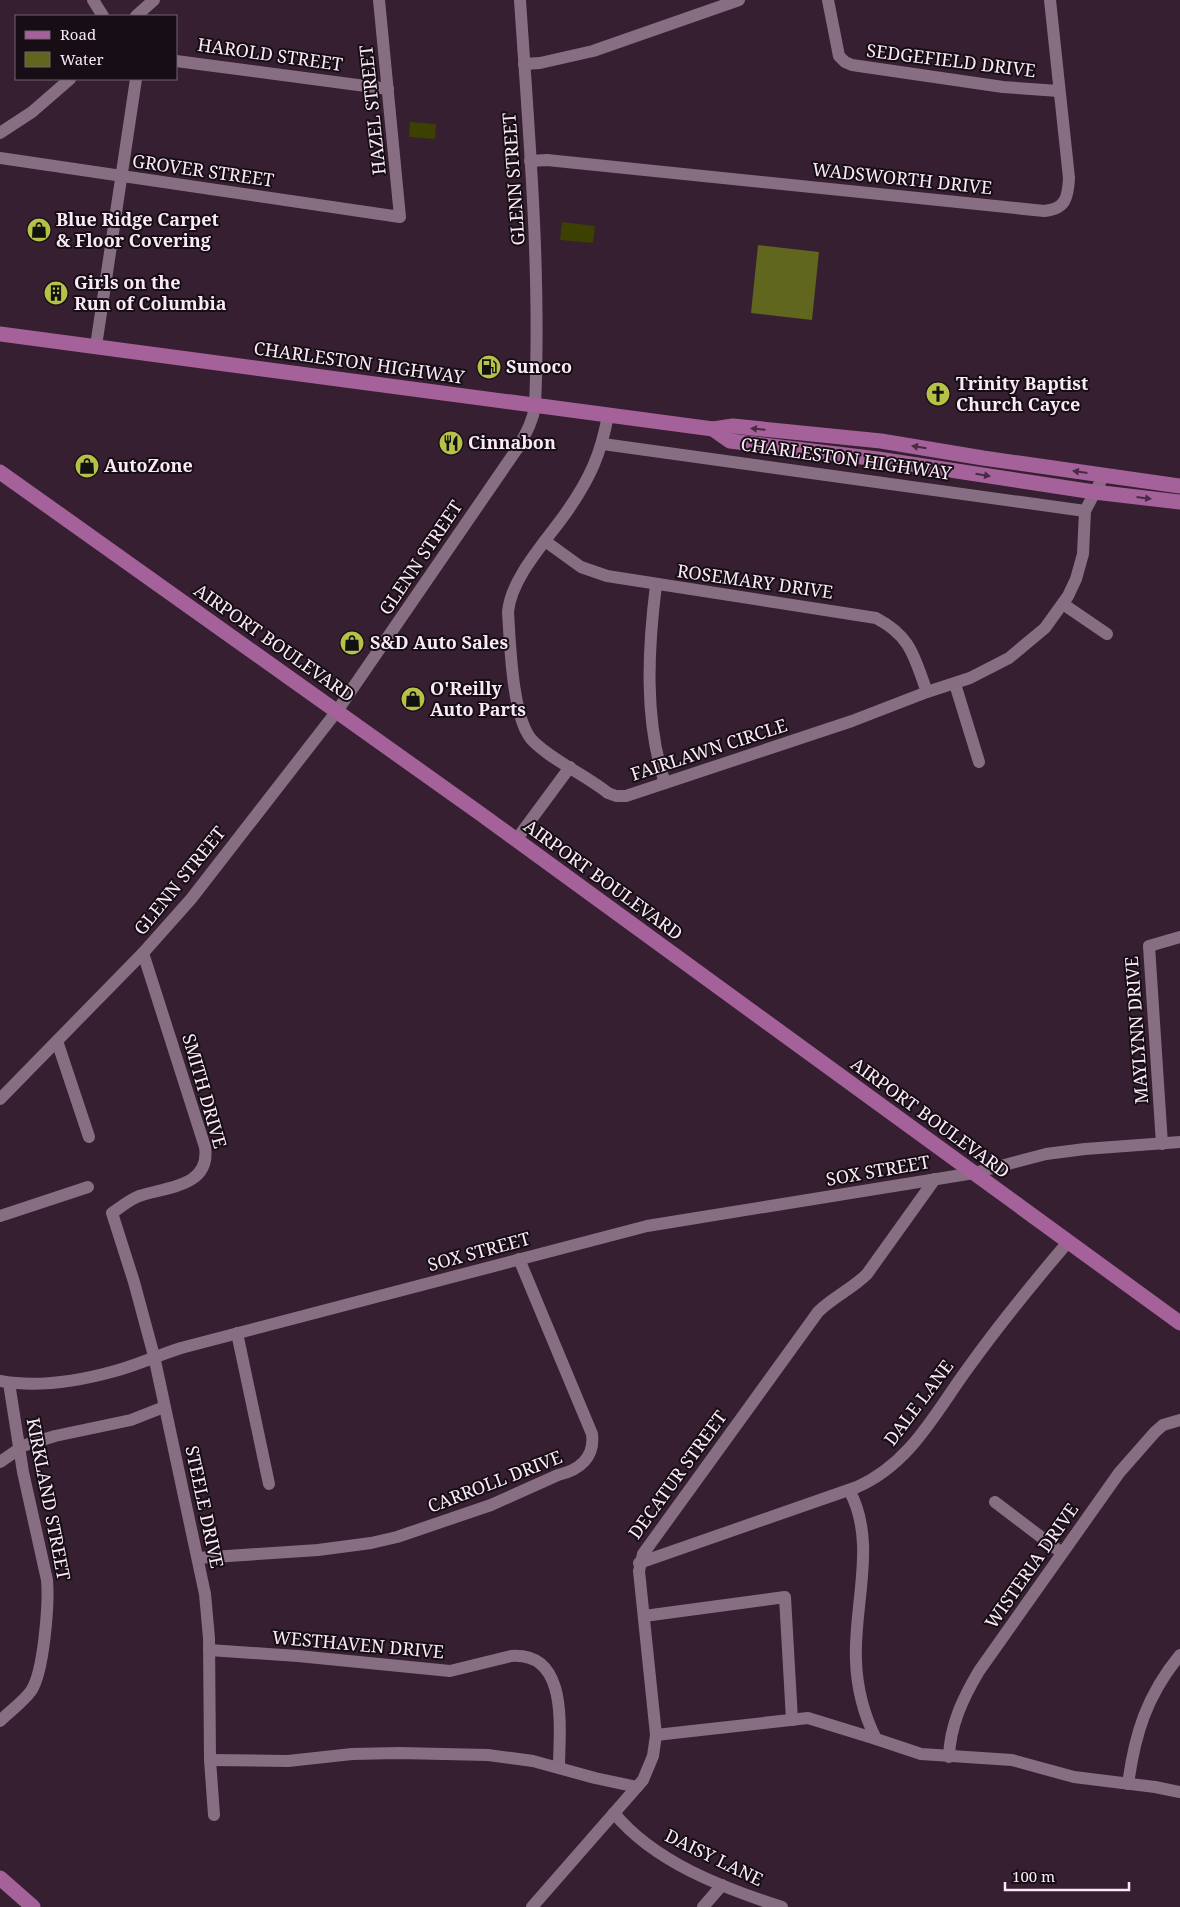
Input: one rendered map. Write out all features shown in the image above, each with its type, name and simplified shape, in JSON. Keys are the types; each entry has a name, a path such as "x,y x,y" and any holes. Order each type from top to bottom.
{"main road":[{"name":"CHARLESTON HIGHWAY","path":"0,334 713,429 733,426 881,441 983,458 1180,486"},
{"name":"CHARLESTON HIGHWAY","path":"713,429 730,441 878,459 1094,492 1180,502"},
{"name":"AIRPORT BOULEVARD","path":"0,472 337,711 1180,1322"},
{"path":"0,1878 33,1907"}],"street":[{"path":"93,0 102,15"},
{"path":"137,15 154,0"},
{"name":"HAZEL STREET","path":"379,0 400,217"},
{"name":"GLENN STREET","path":"0,1099 143,953 191,899 337,711 519,446 531,424 535,406 538,306 520,0"},
{"path":"524,64 540,63 593,50 739,0"},
{"name":"SEDGEFIELD DRIVE","path":"828,0 839,56 845,62 852,65 1003,87 1059,91"},
{"name":"WADSWORTH DRIVE","path":"530,161 547,160 806,188 1044,211 1054,210 1061,206 1067,196 1069,178 1050,0"},
{"name":"HAROLD STREET","path":"178,61 388,89"},
{"path":"0,133 32,112 69,80"},
{"path":"96,346 136,80"},
{"name":"GROVER STREET","path":"0,158 400,217"},
{"name":"FAIRLAWN CIRCLE","path":"608,415 603,444 584,485 524,571 511,594 508,612 512,656 523,725 533,740 608,793 616,796 626,796 843,724 927,692 955,684 985,671 1024,647 1045,628 1064,604 1076,579 1083,554 1085,511 1104,475"},
{"name":"CHARLESTON HIGHWAY","path":"603,444 1085,511"},
{"name":"ROSEMARY DRIVE","path":"545,542 574,562 607,576 876,618 892,627 904,640 917,664 927,692"},
{"path":"656,585 651,648 651,703 653,730 665,783"},
{"path":"1064,604 1107,634"},
{"path":"955,684 979,762"},
{"path":"516,840 570,767"},
{"name":"MAYLYNN DRIVE","path":"1162,1144 1149,946 1180,937"},
{"name":"SMITH DRIVE","path":"112,1213 139,1196 196,1178 206,1164 205,1147 143,953"},
{"path":"57,1041 88,1137"},
{"name":"SOX STREET","path":"4,1382 45,1383 73,1380 116,1371 154,1356 647,1226 974,1173 1046,1154 1085,1149 1180,1142"},
{"name":"DECATUR STREET","path":"532,1907 648,1772 653,1756 656,1735 639,1571 647,1546 818,1312 831,1299 861,1280 867,1274 935,1179"},
{"path":"0,1216 88,1187"},
{"name":"STEELE DRIVE","path":"112,1213 134,1282 154,1356 205,1594 209,1650 210,1760 214,1815"},
{"name":"DALE LANE","path":"640,1563 849,1490 881,1475 909,1450 990,1339 1068,1242"},
{"name":"CARROLL DRIVE","path":"198,1558 318,1550 371,1543 491,1505 558,1475 568,1473 584,1463 589,1456 593,1442 592,1434 519,1259"},
{"path":"237,1334 269,1484"},
{"name":"KIRKLAND STREET","path":"0,1721 25,1698 36,1681 42,1652 48,1588 4,1382"},
{"path":"0,1462 19,1448 55,1436 131,1420 164,1407"},
{"name":"WISTERIA DRIVE","path":"949,1756 949,1739 954,1721 969,1687 979,1671 1119,1473 1136,1452 1163,1425 1180,1420"},
{"path":"849,1490 859,1515 862,1550 856,1642 858,1679 865,1714 876,1739"},
{"path":"995,1502 1062,1553"},
{"path":"644,1616 785,1597 792,1720"},
{"name":"WESTHAVEN DRIVE","path":"209,1650 450,1671 511,1656 529,1657 544,1667 556,1690 559,1708 559,1768"},
{"path":"1128,1784 1133,1750 1143,1715 1160,1682 1180,1655"},
{"path":"656,1735 808,1718 920,1754 1012,1760 1074,1777 1180,1792"},
{"path":"210,1760 288,1761 352,1754 399,1753 488,1755 533,1761 637,1787"},
{"name":"DAISY LANE","path":"614,1813 649,1846 688,1868 722,1885 782,1907"},
{"path":"703,1907 722,1885"}],"shaded area":[{"path":"410,122 436,124 435,139 409,137"},
{"path":"562,222 595,226 593,243 560,240"}],"water":[{"path":"758,245 819,252 812,320 751,313"}],"place":[{"name":"Blue Ridge Carpet & Floor Covering","path":"39,230"},
{"name":"Girls on the Run of Columbia","path":"56,293"},
{"name":"Sunoco","path":"489,367"},
{"name":"Trinity Baptist Church Cayce","path":"938,394"},
{"name":"Cinnabon","path":"451,443"},
{"name":"AutoZone","path":"87,466"},
{"name":"S&D Auto Sales","path":"352,643"},
{"name":"O'Reilly Auto Parts","path":"413,699"}]}
